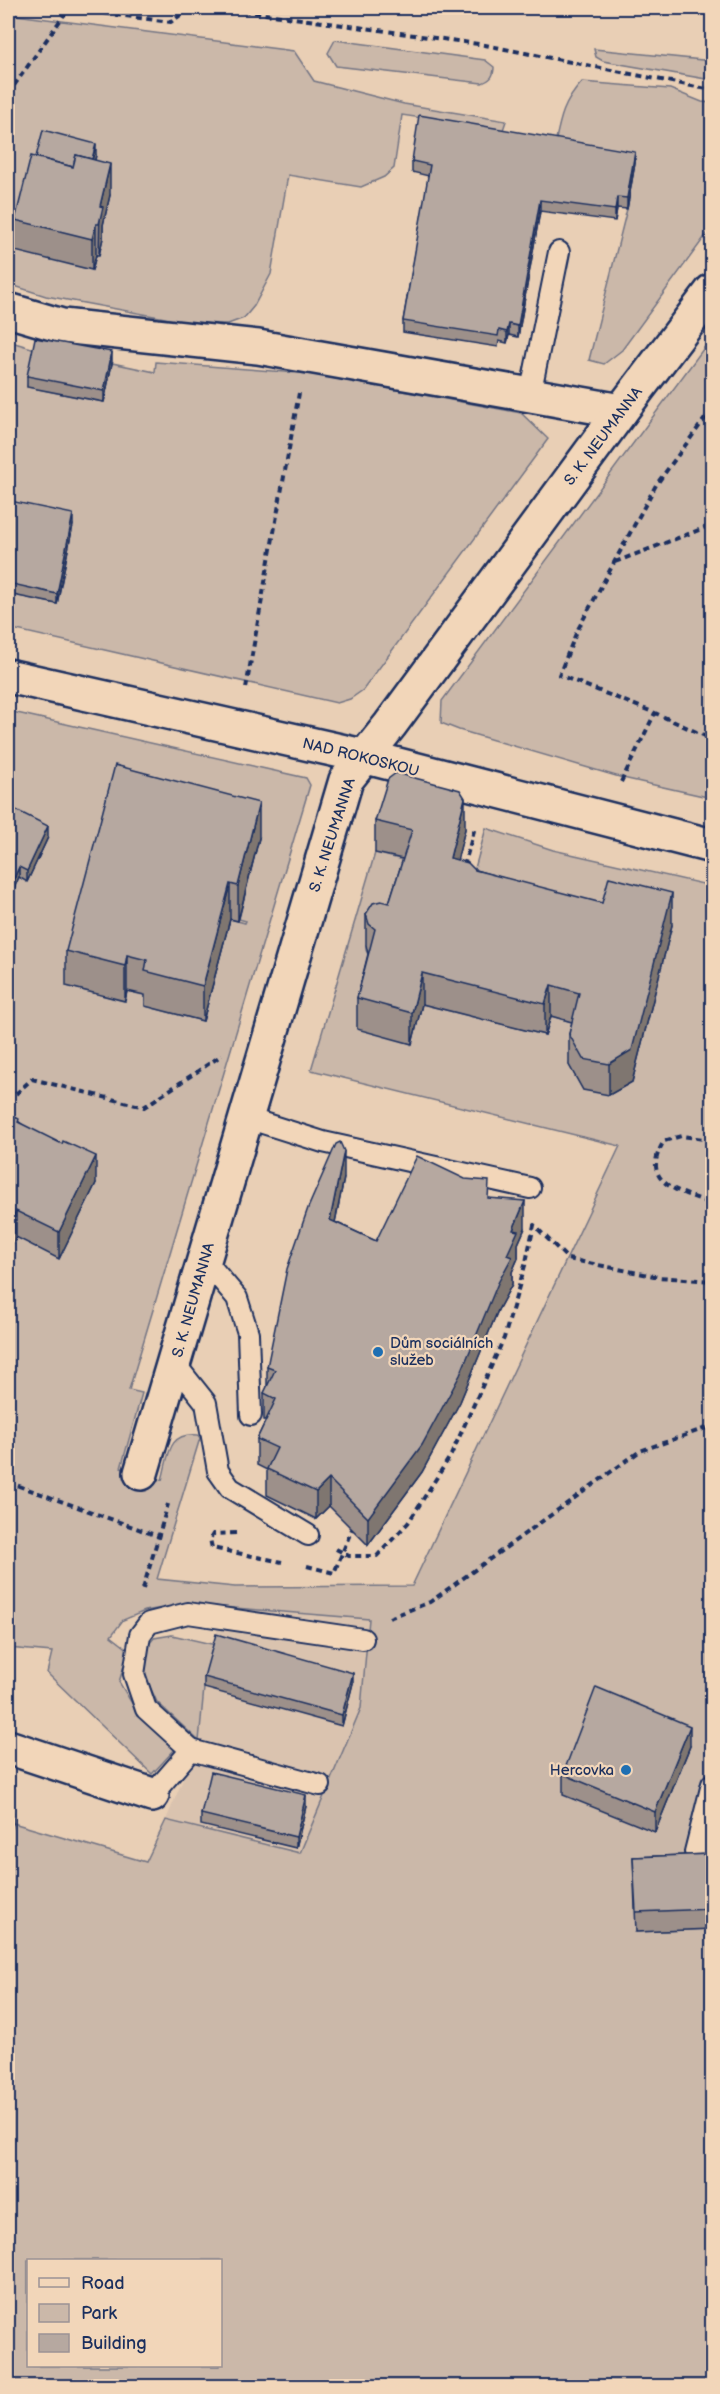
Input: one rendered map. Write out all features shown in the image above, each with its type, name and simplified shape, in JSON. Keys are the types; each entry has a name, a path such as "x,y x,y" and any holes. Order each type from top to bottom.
{"street":[{"name":"S. K. NEUMANNA","path":"141,1473 248,1118 346,780 712,291"},
{"path":"8,310 62,326 258,347 621,411"},
{"name":"NAD ROKOSKOU","path":"8,676 363,756 712,846"},
{"path":"8,1747 152,1795"}],"lane":[{"path":"530,395 559,252"},
{"path":"248,1118 323,1142 530,1188"},
{"path":"205,1260 237,1298 249,1333 251,1415"},
{"path":"175,1364 206,1403 218,1470 230,1488 308,1535"},
{"path":"320,1785 191,1750 147,1709 134,1674 140,1635 149,1623 188,1613 363,1639"},
{"path":"152,1795 191,1750"},
{"path":"695,1852 712,1784"}],"path":[{"path":"63,8 171,22 190,8"},
{"path":"8,94 69,8"},
{"path":"223,8 485,45 712,90"},
{"path":"246,688 306,356"},
{"path":"712,409 656,485 577,631 559,675 712,739"},
{"path":"614,563 712,525"},
{"path":"618,786 654,713"},
{"path":"464,868 473,834"},
{"path":"712,1044 712,1053"},
{"path":"8,1101 32,1079 144,1107 227,1051"},
{"path":"712,1140 681,1136 664,1141 656,1154 654,1164 658,1177 672,1188 712,1204"},
{"path":"308,1535 349,1556 377,1556 408,1523 451,1455 504,1338 534,1225 568,1259 659,1277 712,1281"},
{"path":"363,1639 392,1615 430,1602 640,1451 712,1426"},
{"path":"8,1482 158,1536"},
{"path":"143,1591 171,1497"},
{"path":"296,1564 333,1572 356,1520"},
{"path":"286,1562 212,1548 210,1539 213,1534 279,1531 289,1524"}],"shaded area":[{"path":"219,1606 369,1619 361,1708 300,1853 166,1820 199,1741 204,1688 216,1645"}],"green space":[{"path":"8,14 294,51 314,81 404,104 506,121 503,130 402,115 394,168 384,177 361,187 288,175 271,274 254,306 244,318 228,324 192,323 46,296 8,284","holes":["31,187 96,255 92,270"]},
{"path":"335,40 485,60 494,67 493,73 482,83 336,66 328,53"},
{"path":"594,49 712,61 712,80 603,61 596,57"},
{"path":"582,82 670,89 702,102 712,103 712,227 622,350 604,364 589,360 627,209 635,163 554,149 566,105"},
{"path":"712,337 712,798 623,778 441,723 442,701"},
{"path":"8,341 35,349 27,387 103,402 112,363 155,372 156,362 310,374 521,413 548,439 363,690 350,699 337,703 8,628 8,594 57,604 8,501"},
{"path":"8,711 306,778 310,785 129,1390 142,1393 121,1468 162,1480 168,1454 175,1442 180,1437 198,1435 200,1438 157,1579 235,1587 412,1586 620,1146 311,1070 375,853 412,862 402,897 366,945 366,950 411,1044 422,1004 545,1035 551,1016 579,1024 569,1065 583,1090 632,1081 468,894 486,828 553,850 712,886 712,1874 636,1932 712,1929 712,2386 8,2386 8,1842 13,1823 146,1862 166,1820 300,1853 361,1708 369,1619 185,1604 145,1611 123,1620 111,1636 129,1650 119,1682 136,1710 177,1747 152,1774 47,1673 52,1652 8,1648 8,1245 13,1243 16,1237 8,1140 8,902 19,877 27,881 48,837 8,816","holes":["259,838 239,919 246,921 245,923 230,919 203,1021 145,1006 147,996 127,991 124,1001 66,986"]},
{"path":"172,1635 216,1645 204,1688 199,1741 157,1702 145,1676 145,1649 154,1638"}],"building":[{"path":"419,115 635,152 627,198 617,197 615,210 540,200 518,326 509,324 507,332 499,330 498,336 403,321 430,165 412,161"},
{"path":"43,130 96,144 92,159 76,155 73,167 36,157"},
{"path":"76,155 110,164 100,206 103,207 99,224 96,224 92,239 15,220 31,156 73,167"},
{"path":"35,338 112,352 104,391 27,376"},
{"path":"8,490 12,491 10,501 73,514 57,594 8,583"},
{"path":"115,765 259,803 238,886 230,884 203,986 145,971 147,960 127,955 125,966 66,951"},
{"path":"396,773 460,790 465,798 450,858 468,863 475,870 602,903 609,877 672,893 632,1050 609,1064 583,1059 569,1034 579,993 551,985 545,1004 422,973 412,1013 357,998 375,929 369,924 366,914 373,903 381,901 389,903 412,830 375,821 388,779"},
{"path":"8,806 48,826 27,871 19,867 8,891"},
{"path":"8,1113 19,1119 18,1122 62,1144 63,1141 96,1156 59,1232 16,1211 13,1217 8,1219"},
{"name":"Dům sociálních služeb","path":"340,1142 344,1151 330,1220 376,1241 417,1156 465,1179 489,1181 488,1198 525,1201 513,1230 518,1231 507,1255 512,1257 498,1283 460,1375 422,1445 368,1518 329,1479 316,1492 267,1469 277,1448 257,1439 276,1399 264,1393 275,1370 267,1367 287,1269 308,1208 336,1144"},
{"path":"216,1634 353,1673 342,1715 204,1677"},
{"name":"Hercovka","path":"596,1687 690,1726 655,1812 563,1774"},
{"path":"211,1772 306,1795 296,1837 201,1814"},
{"path":"8,1810 13,1812 8,1831"},
{"path":"712,1854 712,1909 636,1912 633,1857"}],"place":[{"name":"Dům sociálních služeb","path":"378,1352"},
{"name":"Hercovka","path":"626,1770"}]}
